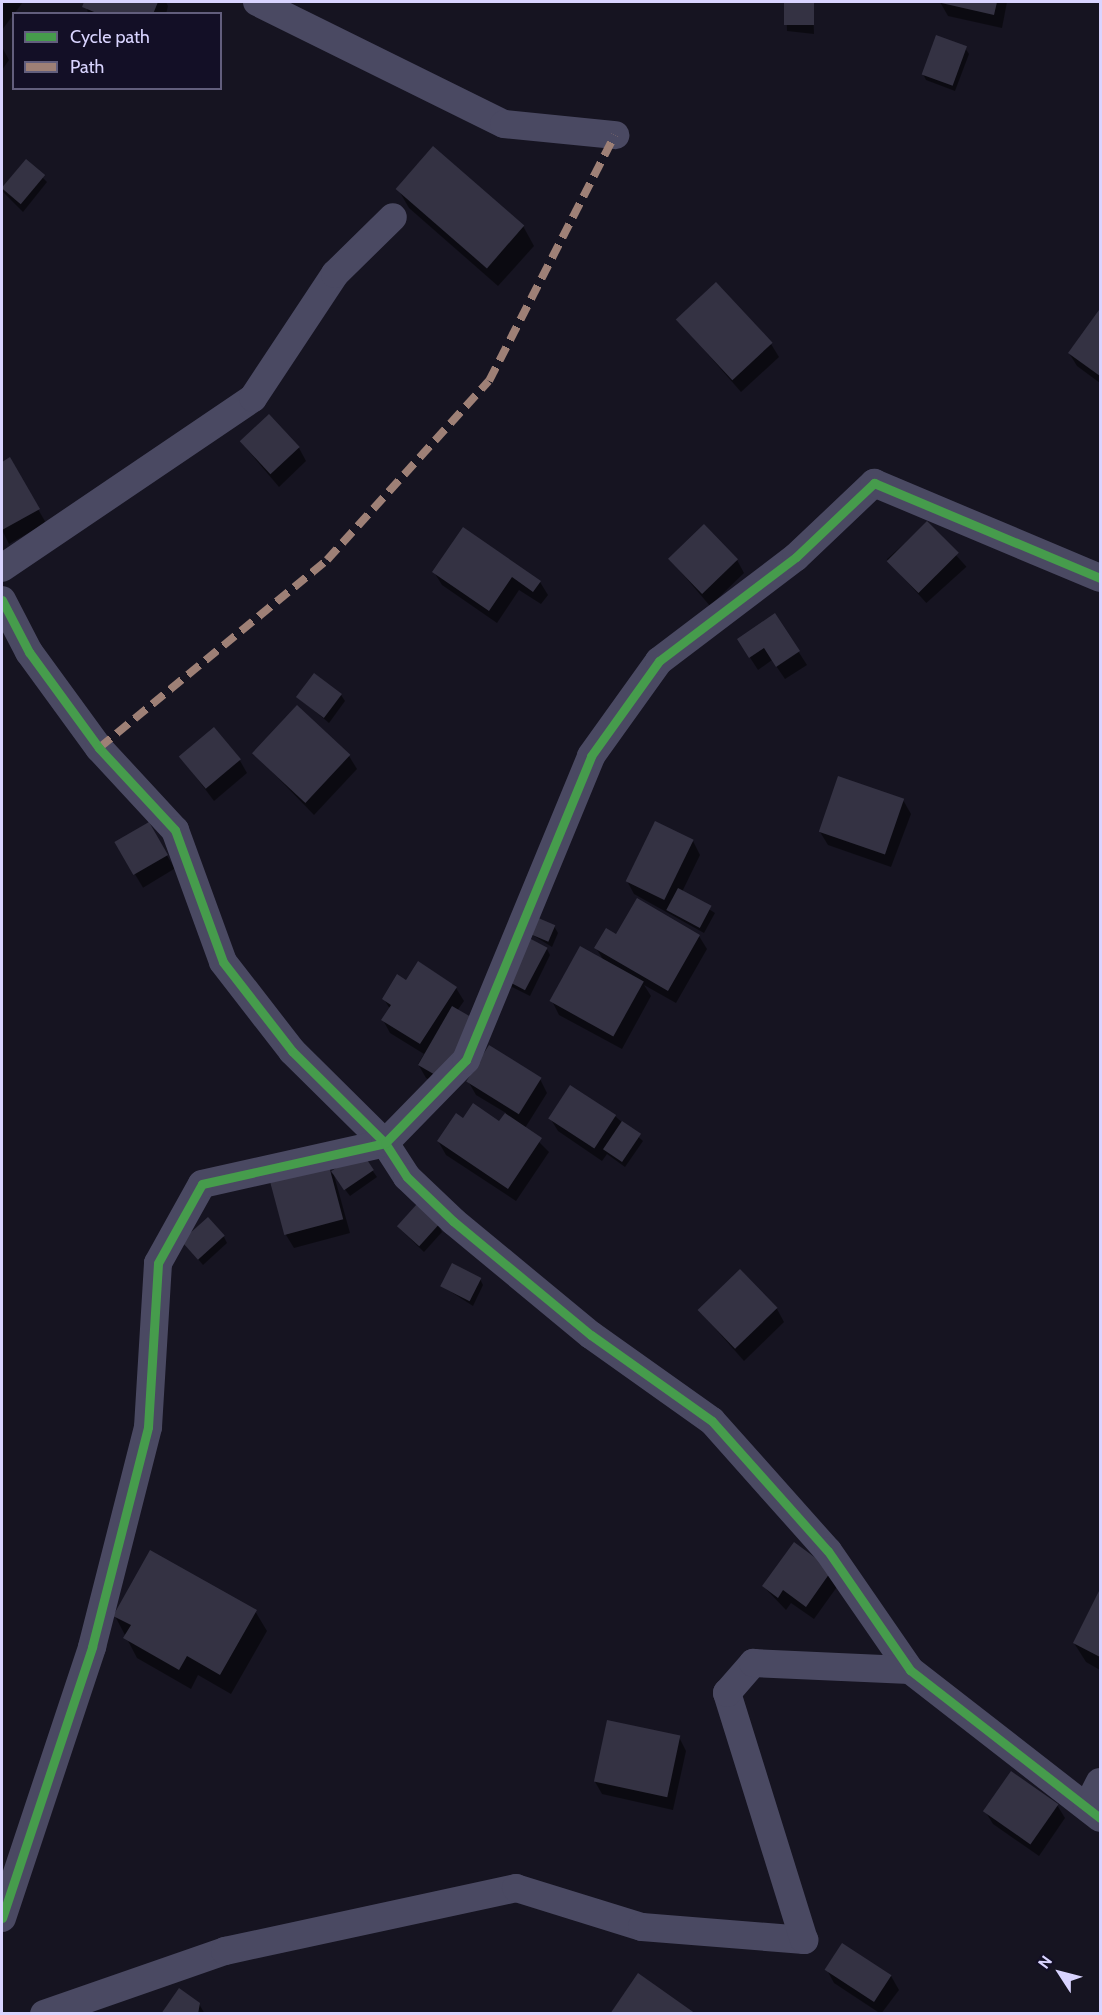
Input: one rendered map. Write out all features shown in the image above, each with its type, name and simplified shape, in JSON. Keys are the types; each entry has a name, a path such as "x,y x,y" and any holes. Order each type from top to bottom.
{"street":[{"path":"257,2 504,124 615,135"},
{"path":"2,568 254,398 335,274 393,217"},
{"path":"2,1918 92,1647 148,1427 158,1263 202,1184 385,1143 466,1060 591,756 659,661 796,557 874,483 1101,578"},
{"path":"2,600 29,652 99,748 175,830 223,962 292,1051 385,1143 407,1177 453,1221 591,1335 712,1421 828,1551 910,1670 1094,1813 1101,1782"},
{"path":"44,2013 225,1951 516,1888 642,1927 804,1940 726,1694 753,1663 910,1670"}],"building":[{"path":"84,2 158,2 154,12 94,12 82,7"},
{"path":"784,2 814,2 814,25 784,25"},
{"path":"937,2 997,2 994,15"},
{"path":"936,35 967,46 953,86 922,74"},
{"path":"433,146 524,225 487,268 396,189"},
{"path":"26,159 45,175 21,204 2,188"},
{"path":"716,282 773,343 732,380 676,320"},
{"path":"1100,311 1100,376 1068,353"},
{"path":"269,414 300,447 270,474 240,441"},
{"path":"10,457 40,509 2,530 2,462"},
{"path":"927,521 959,553 919,593 887,561"},
{"path":"704,524 738,559 702,594 668,559"},
{"path":"463,527 541,581 533,592 512,577 489,611 432,572"},
{"path":"775,613 800,651 776,667 764,648 749,658 737,639"},
{"path":"314,673 342,694 324,718 296,697"},
{"path":"297,705 350,755 305,803 252,753"},
{"path":"214,727 241,759 206,789 179,757"},
{"path":"838,776 904,799 885,855 819,832"},
{"path":"655,821 694,840 664,900 626,881"},
{"path":"149,822 168,855 133,875 114,842"},
{"path":"678,888 712,906 700,928 666,910"},
{"path":"637,898 700,935 668,991 594,948 606,928 616,934"},
{"path":"536,917 555,925 548,942 529,934"},
{"path":"529,938 548,948 525,990 506,980"},
{"path":"580,946 644,981 613,1036 549,1001"},
{"path":"418,961 457,987 420,1044 381,1020 391,1005 382,999 397,974 406,980"},
{"path":"452,1006 476,1020 442,1079 418,1065"},
{"path":"489,1045 542,1078 519,1114 466,1081"},
{"path":"570,1085 616,1115 594,1149 548,1119"},
{"path":"473,1103 499,1121 505,1113 542,1138 508,1189 437,1141 456,1113 463,1118"},
{"path":"622,1121 641,1134 622,1162 603,1149"},
{"path":"361,1151 374,1170 344,1190 331,1171"},
{"path":"329,1166 343,1219 284,1235 270,1182"},
{"path":"417,1204 439,1224 419,1246 397,1226"},
{"path":"208,1217 225,1236 198,1260 181,1241"},
{"path":"452,1263 481,1278 470,1301 440,1286"},
{"path":"740,1269 778,1308 735,1349 698,1310"},
{"path":"794,1542 832,1570 806,1607 783,1590 778,1598 762,1586"},
{"path":"150,1550 257,1610 220,1675 187,1656 179,1670 123,1638 131,1625 113,1616"},
{"path":"1100,1589 1100,1657 1073,1643"},
{"path":"607,1720 680,1736 667,1797 594,1782"},
{"path":"1011,1771 1059,1804 1030,1844 983,1811"},
{"path":"842,1943 891,1975 874,2002 825,1970"},
{"path":"638,1973 696,2014 610,2014"},
{"path":"179,1988 200,2003 198,2014 161,2014"}],"marked path":[{"path":"99,748 327,560 489,381 615,135"}],"cycle path":[{"path":"2,1918 92,1647 148,1427 158,1263 202,1184 385,1143 466,1060 591,756 659,661 796,557 874,483 1100,578"},
{"path":"2,600 29,652 99,748 175,830 223,962 292,1051 385,1143 407,1177 453,1221 591,1335 712,1421 828,1551 910,1670 1100,1818"}]}
